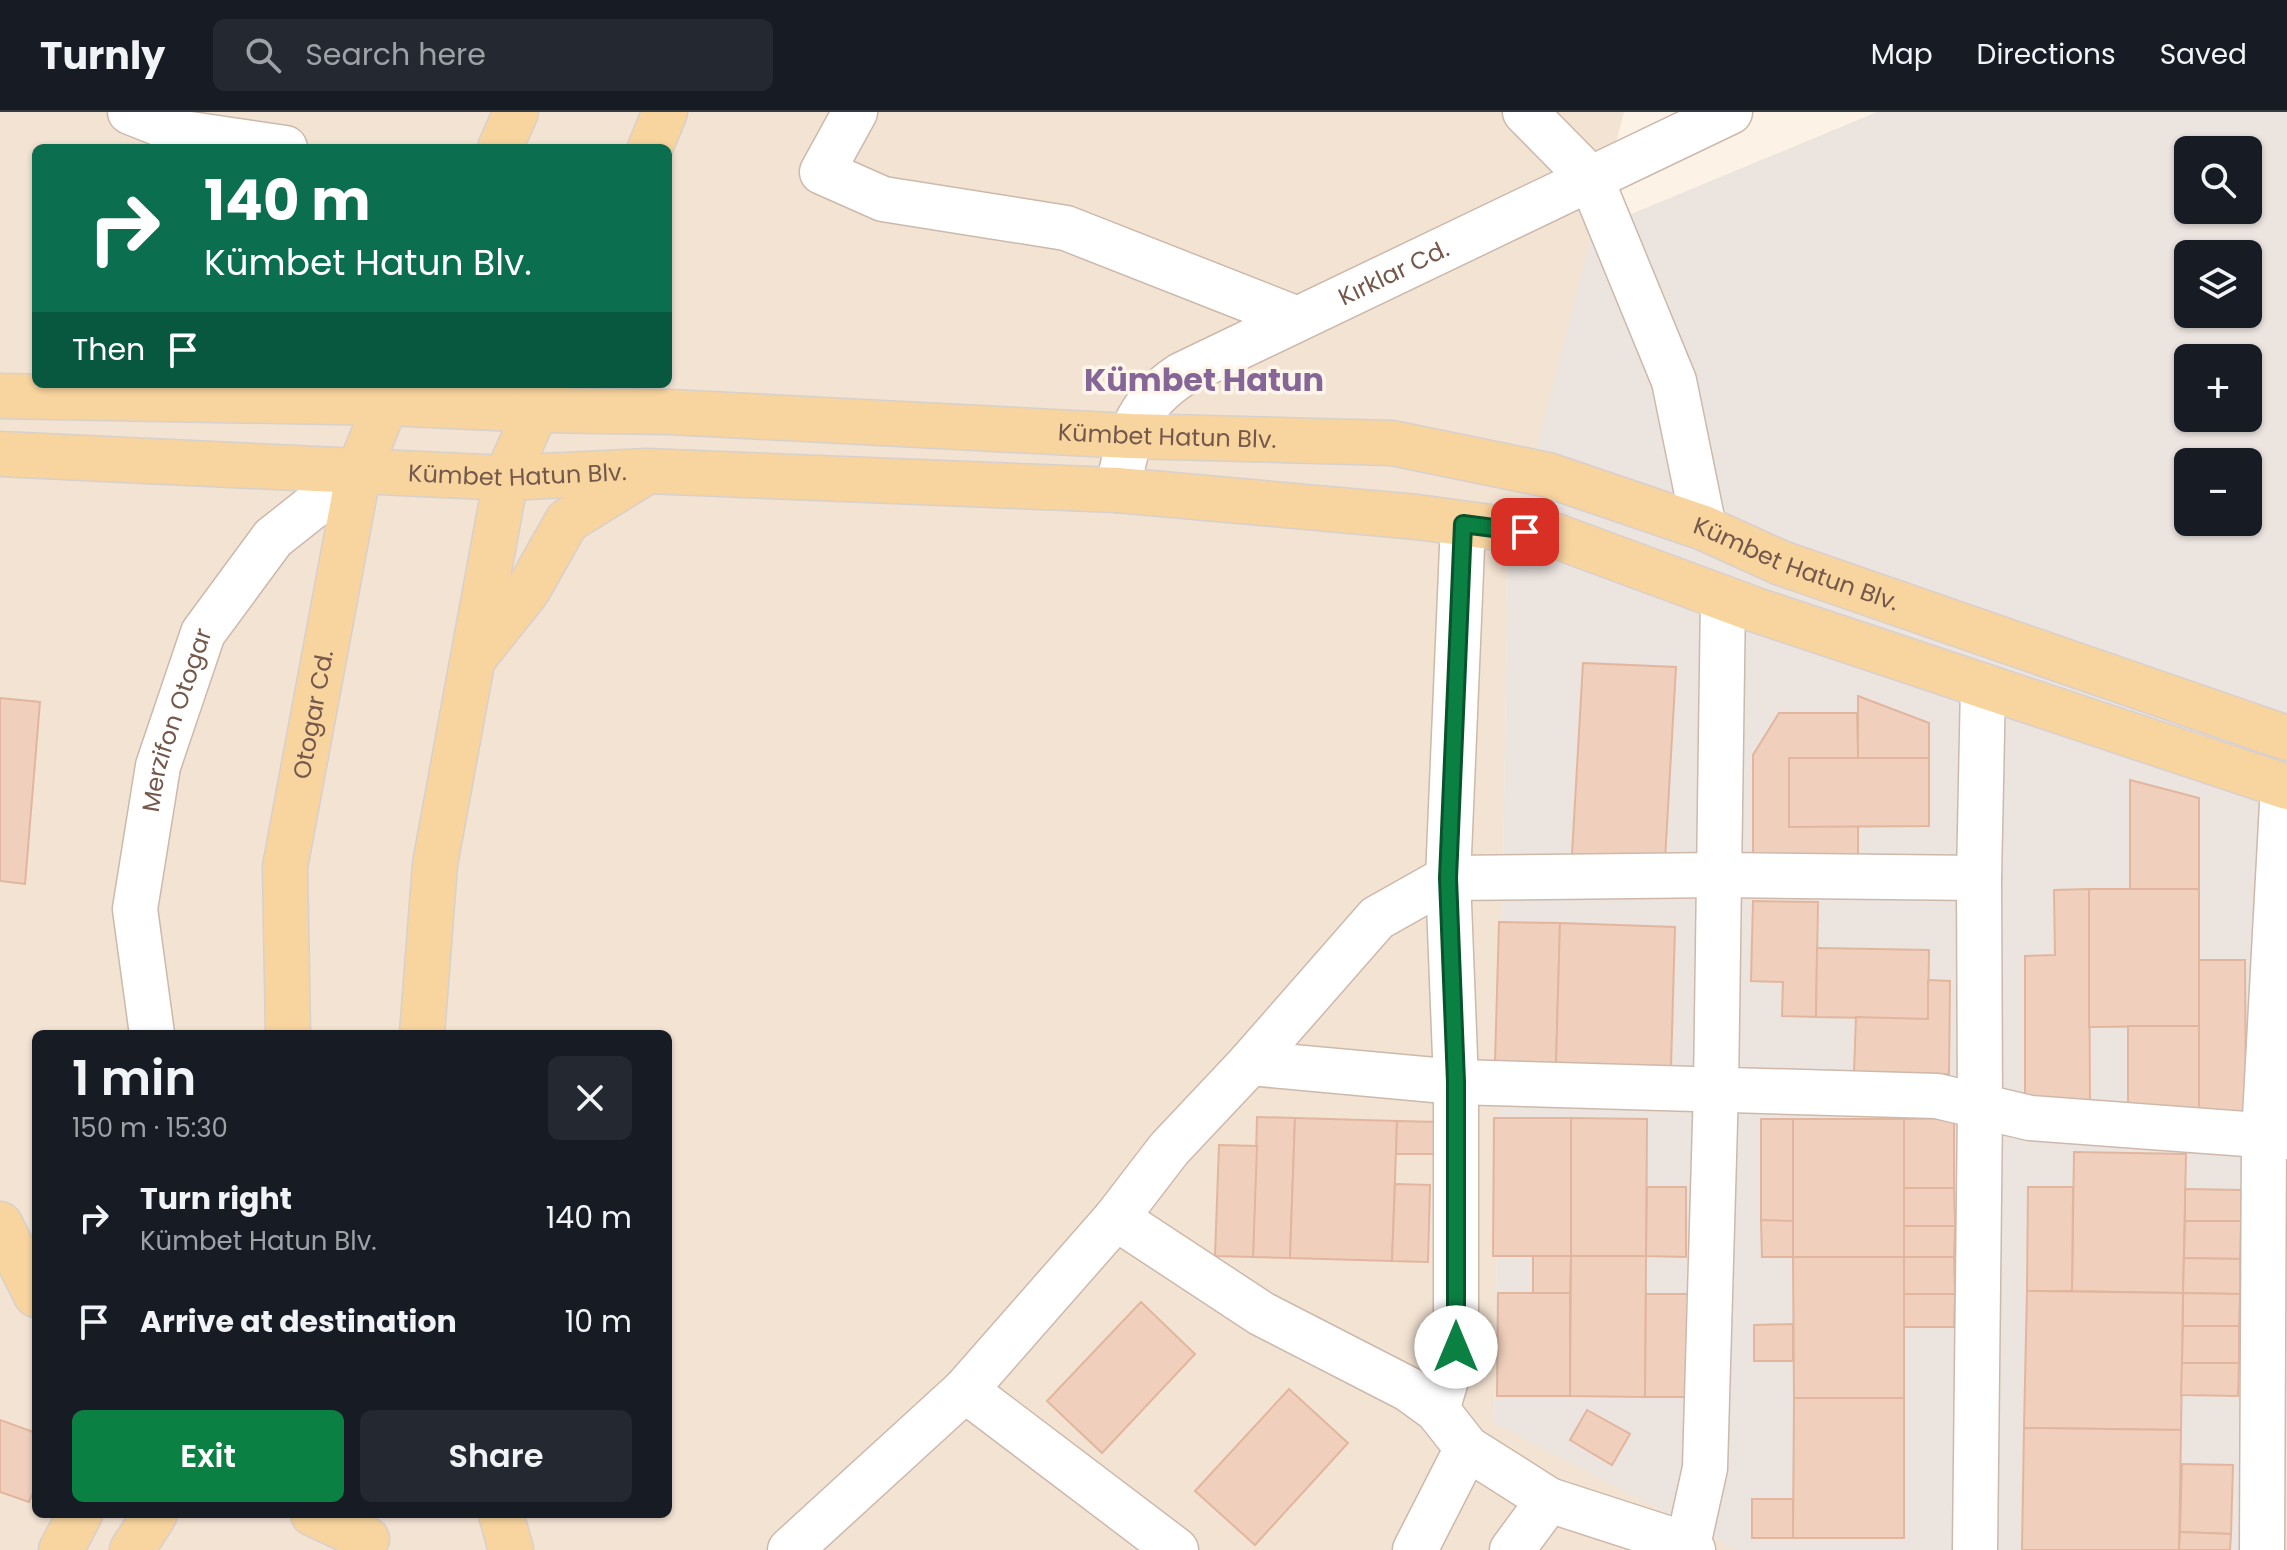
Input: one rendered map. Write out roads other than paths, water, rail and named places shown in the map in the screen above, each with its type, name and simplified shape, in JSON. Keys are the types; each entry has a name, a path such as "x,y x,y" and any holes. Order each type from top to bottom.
{"main road":[{"path":"502,144 516,112"},
{"path":"652,144 665,112"},
{"name":"Kümbet Hatun Blv.","path":"0,396 390,393 543,397 671,412 1130,436 1392,443 1548,475 1704,528 1781,563 2287,738"},
{"name":"Otogar Cd.","path":"288,1030 285,867 359,470 390,393"},
{"path":"468,395 506,478"},
{"path":"422,1030 435,864 506,478 543,397"},
{"name":"Kümbet Hatun Blv.","path":"0,454 506,478 647,471 1117,490 1556,536 1723,598 2285,786"},
{"path":"473,659 528,590 567,521 647,471"},
{"path":"0,1223 32,1252"},
{"path":"0,1223 32,1287"},
{"path":"61,1550 78,1518"},
{"path":"132,1550 152,1518"},
{"path":"322,1518 364,1538"},
{"path":"502,1518 511,1550"}],"street":[{"path":"130,112 183,133 258,144"},
{"path":"855,112 822,172 883,199 1066,228 1295,318"},
{"path":"1525,112 1591,179 1674,381 1704,528"},
{"name":"Kırklar Cd.","path":"1117,490 1130,436 1142,410 1160,389 1181,375 1730,112"},
{"name":"Merzifon Otogar","path":"151,1030 135,909 158,766 203,633 273,538 359,470"},
{"path":"1437,1410 1456,1347 1456,1082 1448,878 1463,524"},
{"path":"1116,1218 1262,1314 1408,1389 1437,1410 1467,1448 1549,1500 1691,1547 1705,1468 1716,1088 1723,598"},
{"path":"1975,1550 1983,686"},
{"path":"2262,1550 2275,1429 2276,1136 2285,786"},
{"path":"790,1550 965,1390 1116,1218 1169,1149 1250,1063 1377,918 1448,878 1720,875 1979,878"},
{"path":"1250,1063 1456,1082 1937,1096 2030,1118 2276,1136"},
{"path":"965,1390 1176,1550"},
{"path":"1415,1550 1467,1448"},
{"path":"1512,1550 1549,1500"}],"district":[{"name":"Kümbet Hatun","path":"1204,380"}]}
